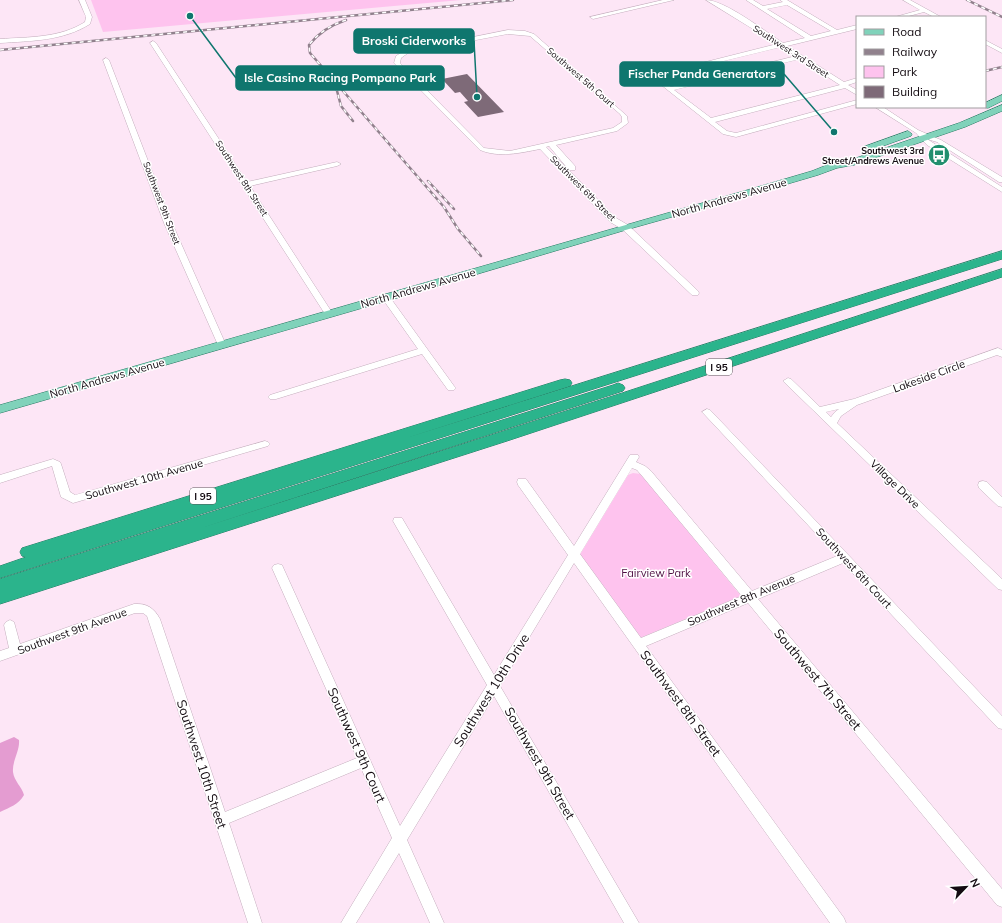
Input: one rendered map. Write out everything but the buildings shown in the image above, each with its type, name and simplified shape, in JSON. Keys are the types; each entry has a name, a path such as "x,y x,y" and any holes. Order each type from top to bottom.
{"highway":[{"name":"I 95","path":"0,561 218,491 1002,248"},
{"path":"0,572 1002,255"},
{"path":"0,586 1002,265"},
{"name":"I 95","path":"0,597 762,353 1002,273"},
{"path":"636,361 733,341"},
{"path":"435,458 518,420"}],"main road":[{"name":"North Andrews Avenue","path":"986,106 1002,98"},
{"name":"North Andrews Avenue","path":"0,409 386,298 625,227 779,184 835,165 851,163 922,135 952,120 982,108"},
{"name":"North Andrews Avenue","path":"922,135 967,123 1002,108"}],"street":[{"path":"0,41 70,33 82,28 88,23 88,17 82,0"},
{"path":"593,17 671,0"},
{"path":"709,0 725,8"},
{"path":"716,0 725,8"},
{"path":"749,0 810,38"},
{"path":"906,0 936,16"},
{"path":"762,8 786,2 836,32"},
{"name":"Southwest 3rd Street","path":"725,8 856,92"},
{"path":"902,16 926,10"},
{"path":"856,27 653,76 725,133 736,136 856,102"},
{"name":"Southwest 5th Court","path":"542,147 510,153 494,153 482,148 397,63 396,59 401,54 412,50 508,32 518,32 532,36 625,117 625,123 615,130 551,144"},
{"name":"Southwest 8th Street","path":"153,43 329,314"},
{"path":"986,43 1002,51"},
{"path":"986,47 992,46"},
{"path":"669,90 801,57"},
{"name":"Southwest 9th Street","path":"106,60 168,223 222,345"},
{"path":"709,121 844,85 856,80"},
{"path":"880,108 922,135 939,141 1002,180"},
{"path":"922,135 929,144 1002,190"},
{"path":"542,147 551,144"},
{"name":"Southwest 6th Street","path":"551,144 623,221 625,227"},
{"name":"Southwest 6th Street","path":"542,147 613,220 625,227 695,293"},
{"path":"246,185 337,164"},
{"path":"386,298 452,388"},
{"path":"273,397 424,350"},
{"name":"Lakeside Circle","path":"819,410 856,402 998,351 1002,354"},
{"name":"Village Drive","path":"788,381 1002,586"},
{"name":"Lakeside Circle","path":"832,423 838,414 856,402"},
{"name":"Southwest 6th Court","path":"707,412 1002,724"},
{"name":"Southwest 10th Avenue","path":"0,479 53,462 56,464 65,494 73,499 265,444"},
{"name":"Southwest 10th Drive","path":"348,923 632,460"},
{"name":"Southwest 7th Street","path":"632,460 647,474 1002,900"},
{"name":"Southwest 8th Street","path":"522,482 839,923"},
{"path":"983,485 1002,503"},
{"name":"Southwest 9th Street","path":"398,521 632,923"},
{"name":"Southwest 8th Avenue","path":"638,644 844,557"},
{"name":"Southwest 9th Court","path":"278,568 437,923"},
{"name":"Southwest 9th Avenue","path":"0,656 130,610 145,608"},
{"name":"Southwest 10th Street","path":"145,608 151,613 154,619 255,923"},
{"path":"10,625 15,651"},
{"path":"221,820 364,760"}],"green space":[{"path":"91,0 461,0 103,32"},
{"name":"Fairview Park","path":"633,473 641,474 741,596 640,638 579,556 628,475"}],"shaded area":[{"path":"14,737 19,740 19,744 13,772 24,795 16,803 0,812 0,743"}],"railway":[{"path":"0,50 513,0"},
{"path":"967,0 1002,17"},
{"path":"346,20 335,24 317,36 309,45 310,53 444,207 458,229 481,256"},
{"path":"986,71 1002,67"},
{"path":"336,87 341,106 353,121"},
{"path":"428,181 454,209"}],"place":[{"name":"Isle Casino Racing Pompano Park","path":"190,16"},
{"name":"Broski Ciderworks","path":"477,97"},
{"name":"Fischer Panda Generators","path":"834,132"},
{"name":"Southwest 3rd Street/Andrews Avenue","path":"939,155"}]}
